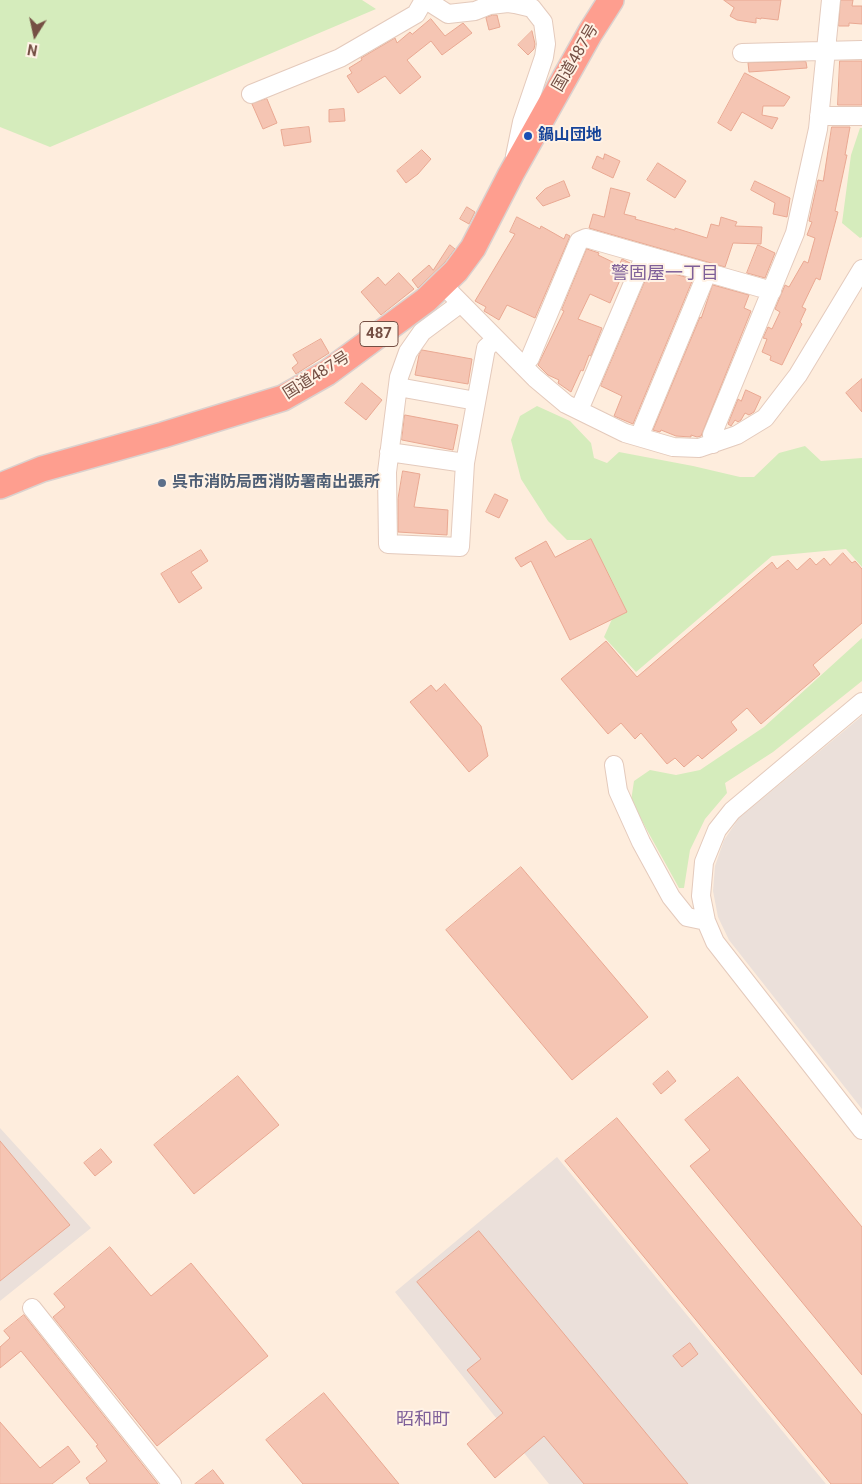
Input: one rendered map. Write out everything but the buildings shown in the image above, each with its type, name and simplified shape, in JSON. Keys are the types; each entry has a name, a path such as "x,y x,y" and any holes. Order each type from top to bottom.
{"highway":[{"name":"国道487号","path":"0,486 42,469 163,435 283,398 327,373 426,300 456,271 472,248 590,33 612,0"}],"street":[{"path":"251,94 340,58 416,14 425,0 448,14 475,11 490,5 515,4 532,8 543,22 546,44 544,57 522,122 511,174"},
{"path":"713,444 712,435 795,233 819,116 831,0"},
{"path":"742,53 862,50"},
{"path":"819,116 862,116"},
{"path":"523,366 530,358 579,241 586,238 772,291"},
{"path":"579,410 645,255"},
{"path":"443,285 523,366 566,404 625,433 673,447 699,448 737,435 765,418 798,375 862,269"},
{"path":"639,437 707,273"},
{"path":"461,303 422,332 408,352 399,377 387,472 388,544 460,547 465,463 486,348 496,339"},
{"path":"398,388 476,401"},
{"path":"390,452 465,463"},
{"path":"862,702 732,811 717,830 704,862 701,896 706,921 714,942 862,1130"},
{"path":"614,764 618,791 641,842 671,898 687,917 706,921"},
{"path":"32,1308 172,1484"}],"shaded area":[{"path":"862,716 862,1109 729,940 718,917 713,891 715,866 724,840 739,818"},
{"path":"0,1128 91,1228 0,1301"},
{"path":"557,1157 826,1484 549,1484 395,1292"}],"green space":[{"path":"0,0 362,0 376,9 50,147 0,127"},
{"path":"860,128 862,128 862,237 860,238 842,223 851,155"},
{"path":"537,406 570,421 591,443 594,458 607,463 619,452 740,477 754,477 779,453 805,446 821,461 862,458 862,567 846,549 772,556 636,672 604,637 621,599 591,540 567,540 548,521 521,479 511,440 520,416"},
{"path":"862,638 862,681 773,752 725,783 727,793 705,819 690,850 684,888 679,888 631,801 634,781 650,770 676,775 700,770 764,727"}],"place":[{"name":"鍋山団地","path":"528,136"},
{"name":"呉市消防局西消防署南出張所","path":"162,483"}],"district":[{"name":"警固屋一丁目","path":"665,274"},
{"name":"昭和町","path":"423,1420"}]}
